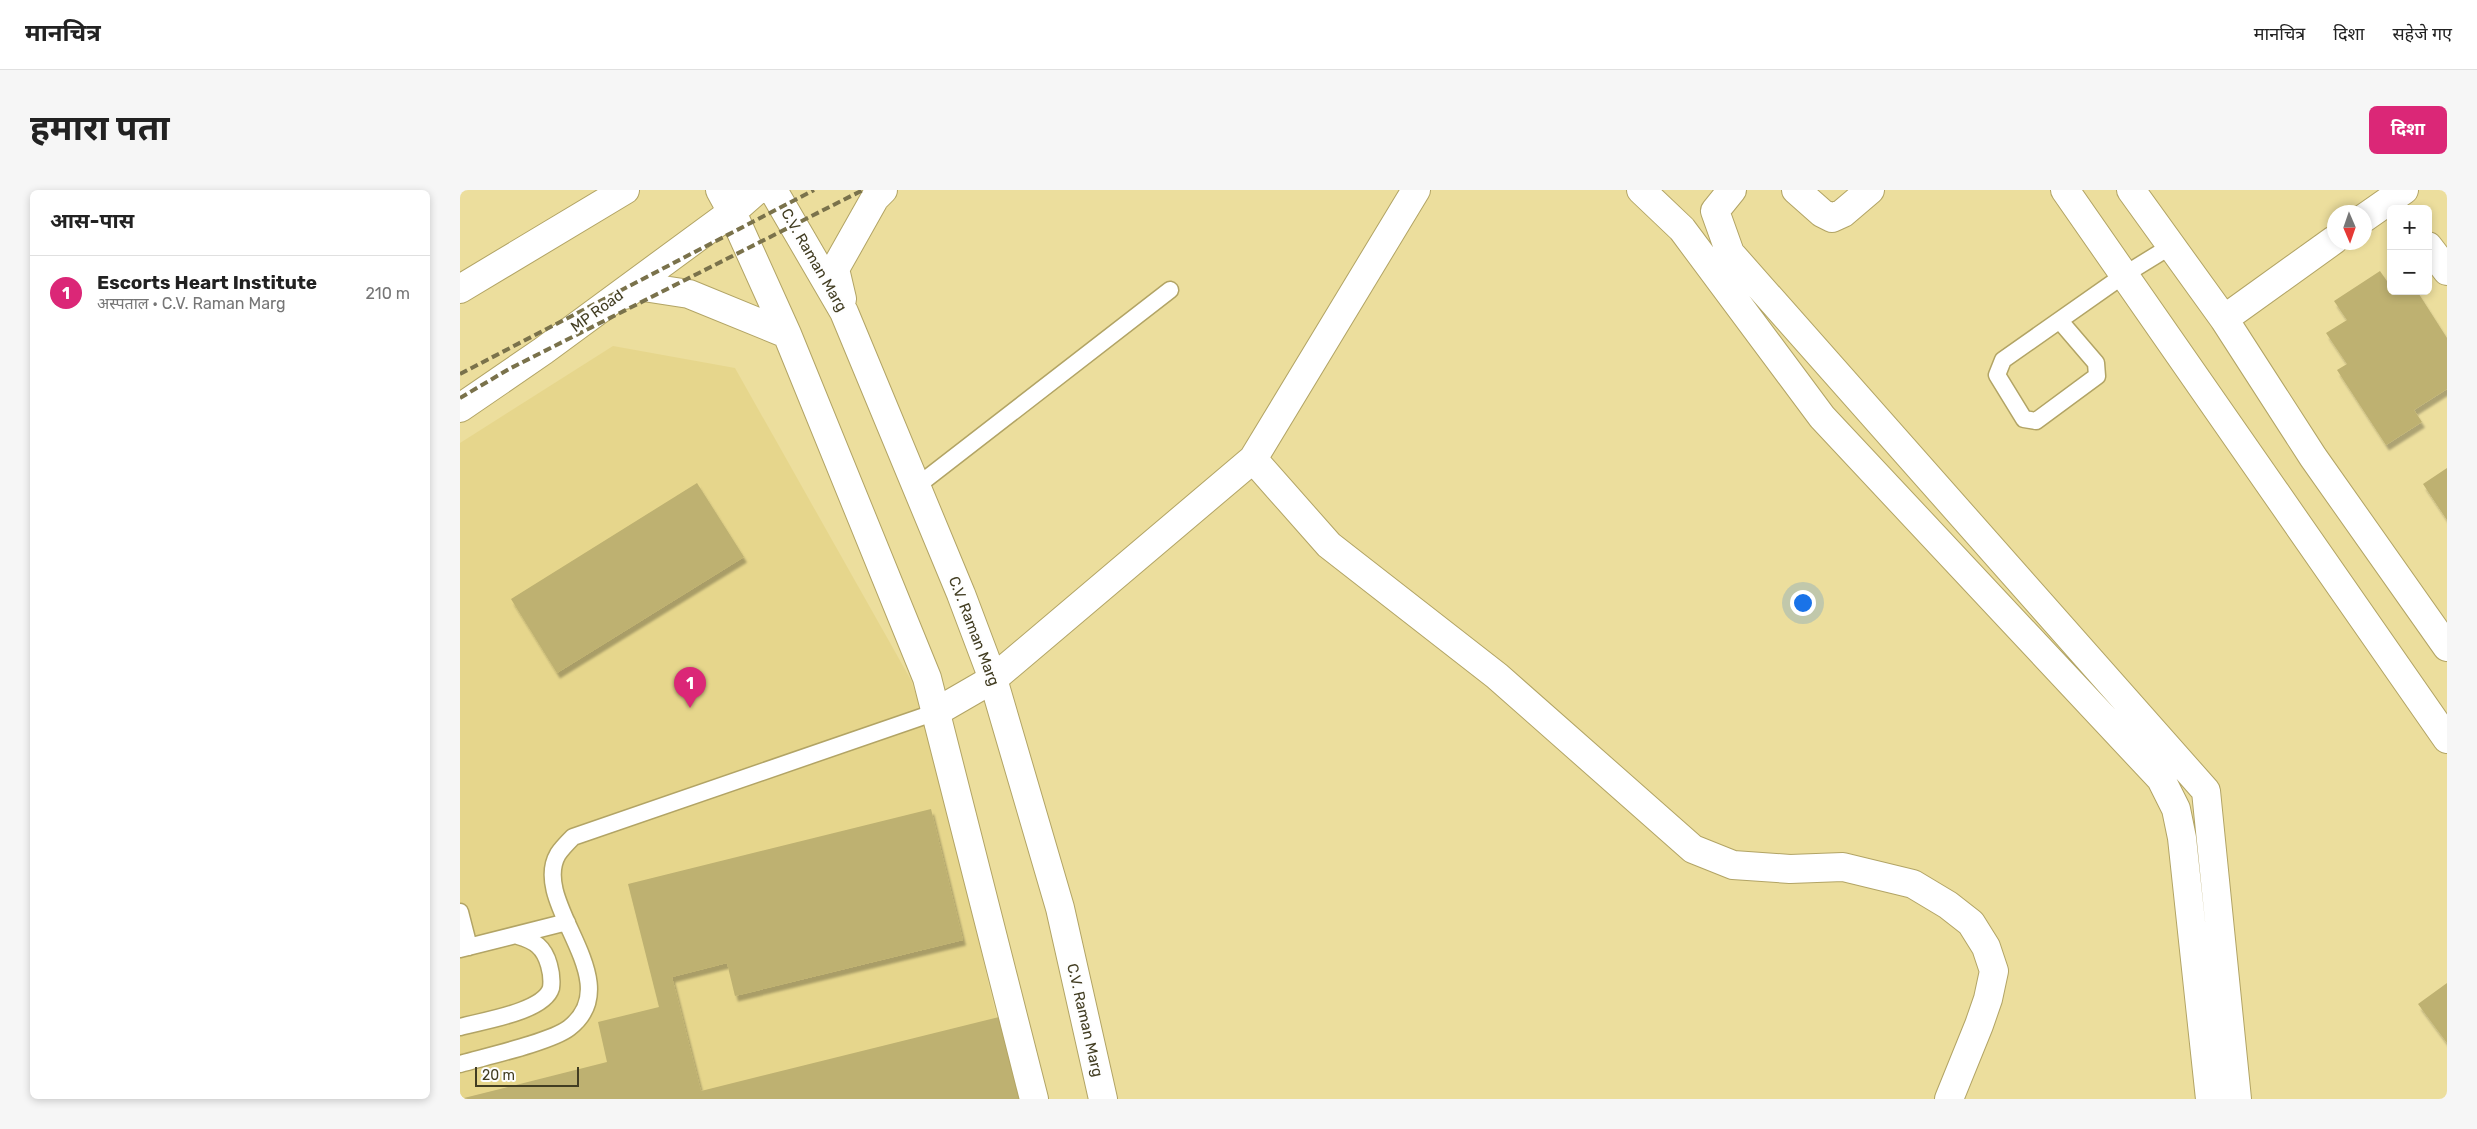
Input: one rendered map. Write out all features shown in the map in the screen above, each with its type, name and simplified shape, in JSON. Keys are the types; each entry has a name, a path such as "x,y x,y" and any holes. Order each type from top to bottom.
{"street":[{"path":"460,289 624,190"},
{"name":"MP Road","path":"460,408 544,351 726,201 757,190"},
{"name":"C.V. Raman Marg","path":"773,190 844,312 917,486 993,679 1060,908 1103,1099"},
{"path":"844,312 835,269 875,198 883,190"},
{"path":"936,712 993,679 1253,459 1416,190"},
{"path":"1641,190 1682,229 1822,417 2161,780 2176,809 2182,838 2210,1099"},
{"path":"1732,190 1715,211 1730,253 2206,790 2237,1099"},
{"path":"1796,190 1822,213 1832,218 1843,213 1870,190"},
{"path":"2065,190 2447,739"},
{"path":"2132,190 2224,319 2313,457 2447,648"},
{"path":"2372,214 2400,199"},
{"path":"726,201 787,334 927,678 1034,1099"},
{"path":"2224,319 2327,245"},
{"path":"2431,250 2447,271"},
{"path":"544,351 637,286 689,294 787,334"},
{"path":"1253,459 1329,545 1497,676 1693,850 1733,865 1790,869 1843,867 1912,884 1948,905 1972,924 1986,947 1994,971 1988,999 1979,1025 1949,1099"}],"lane":[{"path":"2060,321 2096,362 2097,376 2036,421 2024,419 1997,375 2003,360 2124,275 2171,246"},
{"path":"917,486 1170,290"},
{"path":"460,1064 545,1038 569,1028 584,1010 589,990 586,967 556,894 553,875 557,855 573,837 936,712"},
{"path":"460,912 465,948 567,922"},
{"path":"460,1027 521,1011 540,1001 550,989 551,974 546,952 534,941 518,936"}],"shaded area":[{"path":"613,346 735,368 911,680 930,736 1016,1099 460,1099 460,443"}],"building":[{"path":"2380,271 2387,281 2387,295 2420,295 2447,338 2447,389 2414,410 2422,422 2386,445 2337,370 2347,364 2326,333 2347,320 2334,301"},
{"path":"2447,468 2447,520 2423,484"},
{"path":"697,483 744,557 557,673 511,599"},
{"path":"931,809 963,940 735,996 727,963 672,977 701,1091 999,1017 1019,1099 460,1099 607,1062 598,1022 659,1007 628,884"},
{"path":"2447,983 2447,1043 2418,1004"}],"railway":[{"path":"460,374 814,190"},
{"path":"460,398 509,369 863,190"}],"place":[{"name":"Escorts Heart Institute","path":"690,708"}]}
